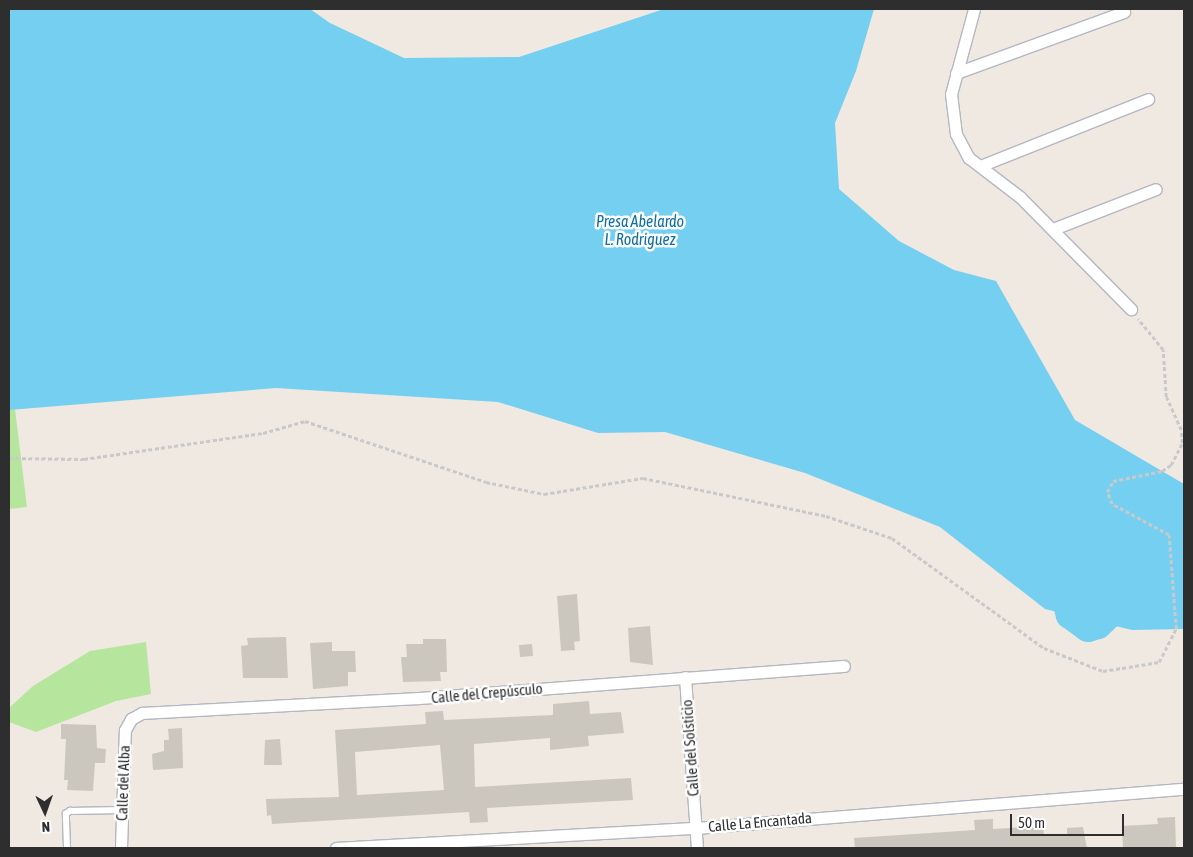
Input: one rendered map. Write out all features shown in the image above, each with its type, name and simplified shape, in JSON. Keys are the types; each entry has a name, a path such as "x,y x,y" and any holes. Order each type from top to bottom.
{"street":[{"path":"974,9 951,94 956,134 969,158 1053,229 1131,309"},
{"path":"956,73 1124,12"},
{"path":"980,166 1148,99"},
{"path":"1053,229 1156,189"},
{"name":"Calle del Crepúsculo","path":"131,719 142,713 418,698 844,666"},
{"name":"Calle del Solsticio","path":"684,677 697,848"},
{"name":"Calle del Alba","path":"121,848 125,730 131,719"},
{"name":"Calle La Encantada","path":"336,848 695,828 1184,788"}],"lane":[{"path":"67,848 66,814 70,811 122,810"}],"path":[{"path":"9,458 84,459 263,433 305,421 486,482 544,494 643,478 826,516 892,538 1044,648 1103,671 1160,662 1176,630 1168,535 1112,504 1107,492 1113,481 1162,471 1171,465 1182,443 1181,430 1166,397 1163,350 1131,309"}],"green space":[{"path":"15,409 27,507 9,509 9,410"},
{"path":"146,642 151,694 116,701 36,732 9,722 9,708 33,686 90,651"}],"water":[{"name":"Presa Abelardo L. Rodriguez","path":"9,9 310,9 330,23 404,58 519,57 664,9 874,9 856,71 835,123 839,189 899,241 954,270 996,281 1075,420 1184,484 1184,629 1132,630 1045,609 940,527 805,473 665,432 598,433 498,402 276,388 9,410"}],"building":[{"path":"577,594 580,641 574,642 575,650 561,651 557,596"},
{"path":"650,626 653,665 630,662 628,628"},
{"path":"286,637 288,678 243,678 241,646 248,645 247,638"},
{"path":"423,639 446,639 447,672 440,672 441,681 403,682 401,657 407,657 406,644 423,644"},
{"path":"332,642 332,651 355,651 356,672 348,672 348,686 313,689 310,643"},
{"path":"532,644 533,656 520,657 519,645"},
{"path":"589,701 590,714 621,712 624,733 588,736 589,746 550,750 550,738 474,744 475,787 631,778 633,800 487,808 488,822 470,823 469,812 272,824 271,815 267,816 266,799 339,797 335,730 426,724 425,712 443,711 444,720 553,715 553,704","holes":["440,745 444,790 357,795 355,752"]},
{"path":"61,724 96,725 97,748 106,749 105,763 95,763 93,791 67,790 68,780 64,780 66,739 61,739"},
{"path":"182,728 183,768 153,770 152,754 164,751 164,740 169,740 168,729"},
{"path":"280,739 282,765 264,765 265,740"},
{"path":"1175,817 1176,848 1123,848 1122,826 1158,824 1157,818"},
{"path":"993,819 993,829 1043,826 1044,836 1067,834 1067,828 1083,827 1087,848 855,848 854,838 975,830 974,820"}],"waterway":[{"path":"1061,580 1070,615 1088,628 1098,625 1115,609 1124,595"}]}
